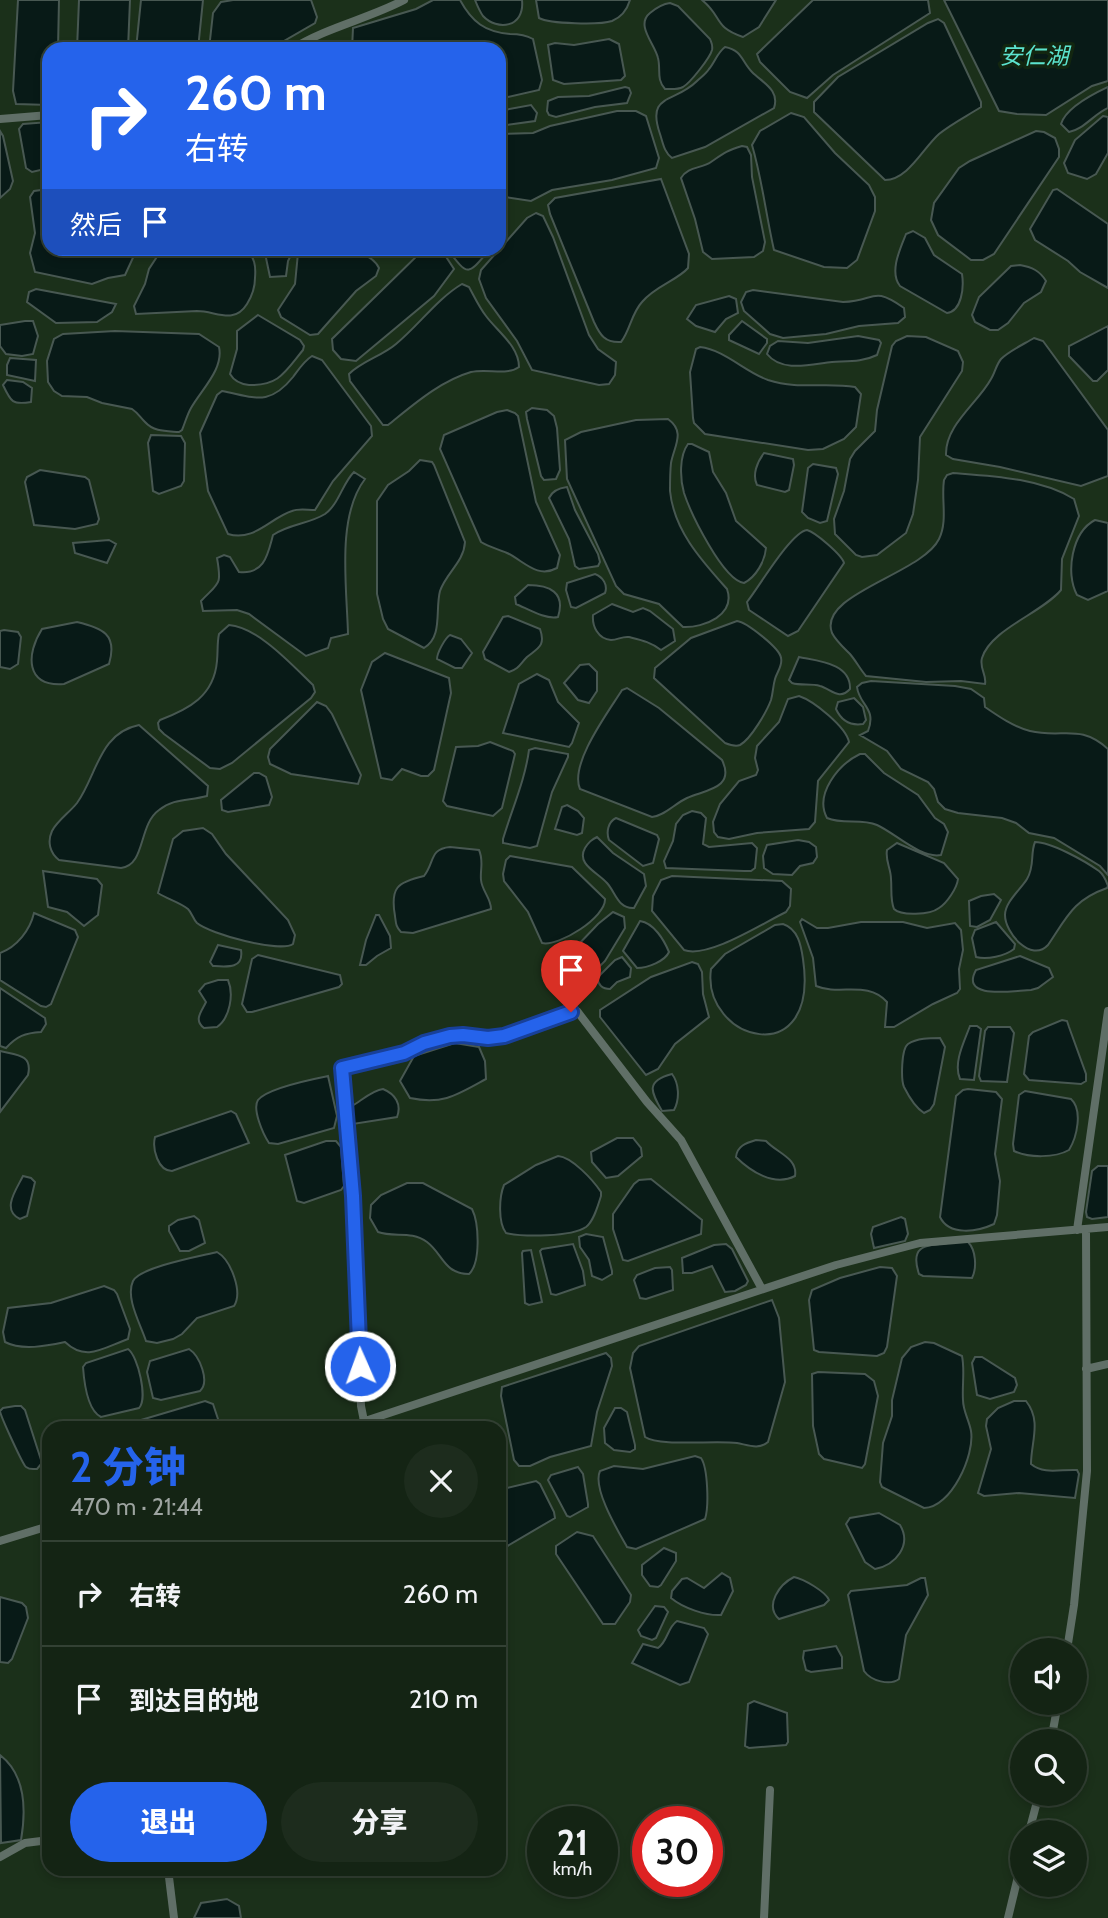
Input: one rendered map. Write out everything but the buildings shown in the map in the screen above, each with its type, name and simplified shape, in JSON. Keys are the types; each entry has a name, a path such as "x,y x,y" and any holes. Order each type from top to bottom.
{"street":[{"path":"306,42 377,14 404,0"},
{"path":"0,119 42,116"},
{"path":"762,1289 681,1140 647,1102 577,1011 504,1036 450,1036 424,1043 404,1053 342,1068 353,1196 361,1406 364,1421 836,1265 920,1243 1108,1227"},
{"path":"1068,1638 1086,1491 1086,1368 1081,1229 1108,1011"},
{"path":"1086,1368 1108,1364"},
{"path":"0,1541 42,1527"},
{"path":"764,1918 770,1790"},
{"path":"0,1857 16,1846 42,1840"},
{"path":"170,1876 174,1918"},
{"path":"1008,1918 1013,1897"}],"water":[{"path":"18,0 59,0 58,42 42,42 42,105 16,104 13,91"},
{"path":"79,0 130,0 128,42 77,42"},
{"path":"141,0 203,0 199,42 137,42"},
{"path":"311,0 317,17 315,23 282,42 210,42 213,13 221,2"},
{"path":"433,0 460,0 469,14 486,28 533,39 542,80 539,90 506,97 506,42 352,42 353,28 416,9"},
{"path":"475,0 522,0 522,9 515,21 495,24 483,16"},
{"path":"536,0 630,0 624,13 616,19 587,23 553,22 539,18"},
{"path":"702,0 776,0 759,27 743,37 722,25"},
{"path":"813,0 928,0 930,13 833,75 807,98 790,92 760,62 757,54"},
{"name":"安仁湖","path":"944,0 1108,0 1108,81 1092,86 1046,115 999,111"},
{"path":"670,3 678,6 710,39 712,50 695,76 683,87 665,89 661,82 658,58 647,35 645,23 652,11"},
{"path":"938,19 944,23 981,107 939,134 901,175 885,180 814,112 814,102 838,77"},
{"path":"609,39 619,44 625,76 621,80 564,84 553,80 548,45 574,45"},
{"path":"725,47 738,54 752,72 769,87 775,96 774,108 705,147 672,158 664,147 657,121 659,105 688,88 703,75"},
{"path":"1108,87 1108,108 1074,131 1069,132 1061,124 1074,107"},
{"path":"629,88 631,93 627,103 595,107 556,117 549,115 547,111 548,101 558,97 589,96"},
{"path":"531,105 537,113 535,121 506,125 506,110"},
{"path":"617,111 636,111 646,116 659,158 656,168 612,180 552,190 531,201 506,197 506,134 533,133 550,126"},
{"path":"791,113 804,117 835,153 869,185 875,197 875,211 857,260 847,268 824,267 774,250 752,145 760,131"},
{"path":"1103,116 1108,117 1108,153 1096,174 1087,179 1068,173 1064,163 1075,140"},
{"path":"42,123 42,170 32,172 26,168 19,129 23,124"},
{"path":"0,131 13,181 10,189 0,198"},
{"path":"1036,131 1055,138 1059,157 994,254 983,260 971,260 938,235 931,220 934,203 959,168"},
{"path":"742,146 747,147 751,155 752,177 765,242 763,251 754,257 712,259 703,252 681,178 687,171"},
{"path":"661,179 689,254 688,268 642,302 621,342 607,340 594,322 548,205 555,198"},
{"path":"1057,189 1108,224 1108,288 1035,240 1030,229 1053,190"},
{"path":"42,190 42,256 134,256 125,275 92,284 35,272 30,253 35,233 30,197 34,191"},
{"path":"536,213 543,216 589,335 598,349 616,362 615,375 609,384 599,385 532,370 517,341 486,298 479,279 481,270 493,256 506,256 506,242 527,218"},
{"path":"913,231 925,238 934,255 962,274 961,298 952,311 947,313 900,286 897,280 895,267 899,253 906,234"},
{"path":"157,256 251,256 255,270 254,289 247,304 236,314 197,311 136,314 134,306 149,269"},
{"path":"264,256 290,256 286,276 270,277"},
{"path":"298,256 366,256 379,268 376,276 356,291 318,334 310,335 281,317 278,310 295,284"},
{"path":"417,256 446,256 454,269 434,296 356,361 341,359 333,350 332,339"},
{"path":"453,256 484,256 468,270"},
{"path":"1020,265 1035,270 1044,278 1046,281 1041,292 1024,303 1008,323 998,330 990,330 975,322 972,315 979,297 1011,266"},
{"path":"462,284 469,287 483,313 511,346 519,367 509,371 471,372 448,381 388,425 383,425 350,381 349,374 396,344"},
{"path":"36,289 116,304 112,312 97,322 56,323 27,302 29,292"},
{"path":"753,290 843,302 874,296 885,297 904,308 905,317 898,323 783,338 770,334 744,311 741,302 746,292"},
{"path":"729,296 736,299 738,313 726,319 715,332 696,326 687,319 696,305"},
{"path":"258,315 300,340 304,346 286,371 275,380 259,385 246,385 235,380 230,374 237,349 237,331"},
{"path":"33,321 38,336 33,354 6,354 0,346 0,325"},
{"path":"742,321 767,339 759,354 729,340 729,335"},
{"path":"1108,326 1108,370 1097,381 1093,381 1069,356 1069,346"},
{"path":"115,331 199,334 219,347 220,355 215,371 179,432 152,428 132,409 87,397 62,396 54,391 48,382 47,361 54,339 63,334"},
{"path":"858,336 879,340 881,343 877,355 861,360 798,366 781,364 767,354 770,346 778,341 808,343"},
{"path":"907,336 926,337 958,351 963,362 962,371 920,437 918,480 913,514 906,533 877,555 862,557 856,555 835,534 834,519 844,491 850,459 875,431 877,410 892,346"},
{"path":"1034,338 1043,341 1108,430 1108,476 1081,486 953,459 946,455 947,444 956,424 985,388 1001,359"},
{"path":"700,347 718,352 760,376 779,383 855,387 861,394 856,427 844,439 823,449 808,450 705,434 694,423 690,372 696,349"},
{"path":"312,356 322,360 371,426 372,436 333,481 315,510 292,511 246,535 228,534 208,491 200,433 217,395 222,391 260,398 276,393"},
{"path":"10,358 36,360 35,381 7,375"},
{"path":"7,380 23,382 32,388 31,402 13,401 3,385"},
{"path":"532,408 547,410 554,416 560,470 556,479 544,480 541,476 526,412"},
{"path":"507,410 518,416 536,502 560,555 557,568 550,571 531,568 507,553 481,542 440,449 444,435"},
{"path":"668,419 678,434 670,470 670,491 677,519 691,544 727,589 729,598 723,613 709,622 683,627 659,604 624,594 616,586 567,479 565,440 581,432 636,420"},
{"path":"151,435 181,436 185,443 184,481 181,486 159,494 153,491 148,443"},
{"path":"688,444 709,452 713,472 726,493 736,521 766,548 759,568 744,583 727,571 718,559 688,503 681,468"},
{"path":"764,453 793,459 789,490 785,492 757,485 756,469"},
{"path":"420,460 432,462 434,465 465,542 462,556 440,591 436,630 430,643 424,648 388,629 377,594 377,501 388,485"},
{"path":"813,464 836,468 838,474 827,521 820,523 802,512 808,468"},
{"path":"40,470 85,477 89,480 99,519 97,524 75,529 34,525 25,482 27,477"},
{"path":"354,472 365,479 350,513 347,533 345,575 348,634 331,638 328,648 306,656 249,614 237,610 203,611 201,601 218,583 217,558 224,555 230,557 239,572 255,570 264,561 273,535 325,514 334,505"},
{"path":"953,473 1031,482 1074,499 1079,516 1062,559 1061,590 995,638 981,662 985,684 866,676 832,633 832,619 840,607 855,595 913,563 939,539 944,517 944,480 947,475"},
{"path":"567,487 575,510 598,554 598,566 579,569 575,566 569,539 549,498 556,490"},
{"path":"1095,520 1108,523 1108,591 1088,600 1077,595 1073,586 1071,565 1076,543 1087,526"},
{"path":"807,530 828,544 844,563 798,631 788,636 749,610 747,602 784,550 800,533"},
{"path":"109,540 116,544 107,563 75,553 73,543"},
{"path":"595,574 604,582 605,593 576,608 571,607 566,590 567,583"},
{"path":"528,585 543,586 558,596 558,617 543,616 516,604 515,597"},
{"path":"612,604 633,612 643,608 650,611 673,629 675,641 661,650 650,643 629,637 611,640 599,635 593,615"},
{"path":"508,616 540,629 542,639 538,649 509,672 485,659 483,652 503,617"},
{"path":"737,621 769,642 779,654 781,666 766,711 749,737 736,746 725,743 654,678 655,668 691,638"},
{"path":"77,622 106,634 111,646 109,664 64,684 51,684 42,680 32,667 32,658 42,629"},
{"path":"229,625 240,627 263,640 313,685 315,692 232,763 220,769 210,768 164,734 158,723 190,706 205,692 215,673 219,634"},
{"path":"0,631 18,632 21,637 18,664 10,669 0,667"},
{"path":"450,635 461,639 472,653 462,668 455,668 437,659"},
{"path":"385,653 449,678 451,693 434,770 428,776 402,769 392,780 381,778 361,690 372,662"},
{"path":"799,657 824,662 839,669 849,680 850,689 839,694 817,685 792,683 789,680"},
{"path":"589,664 597,672 597,691 589,703 578,700 564,683 580,665"},
{"path":"537,674 549,680 558,702 579,723 569,747 503,733 519,684"},
{"path":"871,681 971,689 984,698 985,707 1018,727 1042,733 1088,736 1108,749 1108,875 1100,866 1054,838 1029,833 1016,823 1002,818 945,809 938,802 934,789 928,782 901,769 887,751 860,735 868,731 870,717 857,687"},
{"path":"627,688 659,708 722,760 725,777 722,783 652,817 580,789 578,778 585,752 622,690"},
{"path":"799,696 828,715 842,729 849,742 818,781 815,822 809,829 757,833 729,839 718,837 714,832 713,822 720,804 739,781 756,775 757,746 779,722 788,699"},
{"path":"854,698 863,707 866,720 863,724 846,721 836,709 838,702"},
{"path":"317,702 326,706 332,714 361,775 358,784 291,774 270,764 270,749"},
{"path":"139,725 208,786 207,796 176,802 159,810 148,825 135,860 129,865 121,868 59,860 50,847 52,831 77,803 107,746 115,737"},
{"path":"490,742 515,754 502,808 493,816 447,806 443,801 456,747 478,746"},
{"path":"535,748 568,754 568,757 552,792 537,846 530,848 503,843 529,750"},
{"path":"860,754 865,754 884,773 918,795 935,818 944,824 948,832 941,855 925,853 871,823 827,818 824,809 826,790 837,772"},
{"path":"254,773 266,777 272,797 269,805 228,812 222,810 221,800"},
{"path":"567,805 584,818 582,833 577,835 555,829 562,807"},
{"path":"692,811 701,813 706,818 703,844 709,847 752,843 757,848 755,868 744,871 666,868 664,861 673,841 676,824 683,815"},
{"path":"616,818 657,835 659,839 653,863 643,866 609,840 608,828"},
{"path":"203,828 212,834 226,854 288,920 295,935 293,944 260,944 216,932 197,923 184,907 158,893 173,839 183,831"},
{"path":"597,837 613,853 644,874 646,886 634,908 624,906 607,883 585,863 585,848"},
{"path":"798,840 809,842 816,847 817,857 813,863 800,866 792,875 773,874 764,868 763,856 767,845"},
{"path":"1035,842 1059,849 1085,862 1101,873 1108,886 1078,904 1048,945 1041,950 1020,944 1009,930 1005,915 1010,901 1029,874"},
{"path":"897,843 944,863 958,879 951,895 939,908 916,914 894,909 887,850"},
{"path":"450,847 479,850 482,884 491,909 413,933 401,932 396,925 394,906 397,888 407,881 424,876 435,853"},
{"path":"510,856 572,867 605,899 603,906 590,922 570,936 542,943 528,912 504,881 506,860"},
{"path":"43,871 97,879 102,885 98,915 84,926 67,912 48,907"},
{"path":"672,876 782,881 791,889 790,906 786,912 721,945 694,951 684,950 652,911 653,896 661,880"},
{"path":"994,894 1001,900 990,920 977,927 970,926 969,901"},
{"path":"613,912 624,917 625,928 605,961 590,976 579,963 576,947"},
{"path":"34,913 75,930 78,937 51,1004 46,1007 0,980 0,953 12,947 22,937"},
{"path":"376,915 379,915 390,936 391,948 366,965 360,965 366,940"},
{"path":"802,919 817,928 861,922 903,922 927,928 955,923 961,930 963,950 959,969 960,989 894,1027 885,1027 887,1002 879,995 862,990 834,990 816,986 813,958 800,922"},
{"path":"640,921 654,929 669,952 656,963 637,968 623,951"},
{"path":"996,922 1015,944 1014,949 996,957 976,957 972,938 975,930"},
{"path":"783,924 792,930 800,943 804,995 794,1019 779,1032 760,1034 740,1028 724,1014 713,994 711,969 725,954 775,925"},
{"path":"218,945 241,950 240,961 233,966 213,966 210,962"},
{"path":"258,955 340,975 342,984 247,1012 242,1004 252,959"},
{"path":"1020,956 1049,968 1053,977 1031,990 992,992 975,986 973,980 976,970"},
{"path":"622,957 631,968 630,977 617,982 610,989 603,987 598,982 598,977 615,960"},
{"path":"692,962 698,964 702,972 703,994 709,1017 675,1044 658,1069 646,1075 600,1017 600,1010 651,977"},
{"path":"228,980 230,986 228,1012 217,1027 204,1028 199,1019 206,1002 199,991 205,984"},
{"path":"0,988 45,1018 46,1024 41,1032 22,1036 6,1048 0,1046"},
{"path":"1062,1020 1067,1021 1086,1074 1086,1081 1081,1084 1029,1080 1024,1074 1029,1036"},
{"path":"970,1026 981,1029 974,1080 960,1079 958,1073 960,1052"},
{"path":"988,1027 1010,1027 1014,1033 1007,1082 981,1081 979,1076 985,1031"},
{"path":"940,1038 945,1047 934,1104 924,1113 915,1105 904,1087 904,1052 908,1044 915,1041"},
{"path":"455,1043 479,1047 485,1061 486,1079 450,1097 432,1100 410,1098 400,1081 414,1056"},
{"path":"0,1051 26,1059 29,1068 28,1075 0,1112"},
{"path":"672,1074 677,1086 677,1101 674,1110 662,1111 653,1093 654,1084"},
{"path":"328,1076 337,1116 334,1128 278,1144 269,1143 257,1115 258,1100 280,1088"},
{"path":"383,1089 396,1100 399,1108 397,1117 353,1124 350,1118 352,1106 371,1093"},
{"path":"968,1089 996,1092 1002,1099 995,1154 1000,1181 994,1224 964,1231 950,1227 940,1217 956,1096"},
{"path":"1025,1091 1071,1099 1075,1104 1078,1124 1069,1150 1057,1155 1042,1156 1014,1151 1019,1095"},
{"path":"231,1111 236,1114 249,1143 172,1171 163,1167 155,1153 155,1137"},
{"path":"617,1138 633,1138 641,1148 642,1156 618,1176 606,1178 592,1162 591,1152"},
{"path":"756,1140 766,1141 790,1160 795,1176 771,1179 755,1172 736,1157 740,1148"},
{"path":"326,1141 336,1141 341,1147 344,1186 341,1190 304,1203 297,1201 285,1155"},
{"path":"558,1156 576,1165 601,1192 591,1221 586,1227 570,1233 506,1233 500,1210 504,1185 536,1165"},
{"path":"1098,1166 1108,1166 1108,1217 1092,1219 1087,1217 1086,1212 1092,1171"},
{"path":"23,1176 35,1182 27,1216 20,1219 14,1215 11,1205"},
{"path":"651,1179 702,1220 701,1234 628,1261 623,1260 613,1229 613,1214 634,1184 639,1180"},
{"path":"407,1183 423,1183 472,1209 478,1243 476,1261 469,1274 454,1271 421,1238 378,1232 370,1218 371,1205 381,1195"},
{"path":"194,1216 199,1220 205,1243 189,1251 180,1251 169,1226 178,1220"},
{"path":"901,1217 905,1219 908,1234 905,1241 874,1248 871,1234 873,1227"},
{"path":"586,1234 603,1237 612,1274 602,1280 592,1276 589,1260 580,1247 579,1237"},
{"path":"968,1242 973,1250 975,1264 972,1278 919,1274 916,1263 919,1250 931,1245"},
{"path":"573,1244 585,1285 556,1295 551,1294 540,1251"},
{"path":"726,1244 732,1249 748,1281 746,1285 735,1291 725,1292 712,1266 692,1273 683,1273 682,1258 714,1245"},
{"path":"531,1250 542,1302 529,1305 525,1303 522,1253"},
{"path":"217,1252 227,1262 234,1277 237,1293 234,1306 197,1318 182,1334 173,1339 157,1343 146,1341 132,1303 133,1281 158,1267"},
{"path":"670,1267 673,1290 646,1299 640,1298 634,1280 637,1275 655,1268"},
{"path":"880,1267 892,1268 897,1276 884,1353 877,1356 814,1350 809,1300 812,1290 840,1278"},
{"path":"104,1286 117,1294 130,1329 128,1339 88,1352 73,1348 65,1342 26,1347 5,1342 3,1332 8,1308 51,1303"},
{"path":"772,1300 779,1318 785,1382 768,1442 753,1446 727,1442 662,1442 645,1437 630,1368 633,1353 639,1346"},
{"path":"925,1342 934,1343 962,1356 963,1404 971,1431 971,1441 965,1466 952,1490 934,1506 924,1508 882,1487 880,1482 883,1443 892,1416 892,1400 902,1358 911,1347"},
{"path":"128,1349 141,1378 142,1403 139,1408 101,1417 89,1402 83,1367 86,1363"},
{"path":"189,1349 197,1357 202,1369 203,1387 200,1391 161,1400 153,1398 147,1372 150,1361"},
{"path":"606,1353 611,1358 612,1366 597,1412 591,1446 550,1457 530,1466 519,1466 514,1460 501,1396 502,1387"},
{"path":"975,1357 982,1357 1015,1378 1017,1385 1014,1392 990,1399 977,1395 972,1363"},
{"path":"812,1374 865,1374 874,1381 878,1396 862,1468 824,1459 819,1454 813,1426"},
{"path":"205,1401 213,1404 219,1421 135,1421"},
{"path":"1014,1401 1026,1401 1034,1416 1031,1464 1047,1470 1077,1470 1079,1474 1075,1498 1019,1493 984,1496 978,1493 991,1449 987,1419 998,1408"},
{"path":"21,1406 25,1410 42,1463 37,1469 29,1469 24,1464 1,1414 3,1408"},
{"path":"615,1408 627,1412 635,1445 635,1449 630,1452 614,1450 605,1443 604,1428"},
{"path":"695,1456 701,1458 705,1470 705,1519 636,1549 627,1547 603,1498 598,1478 600,1471 614,1466 643,1469"},
{"path":"578,1467 583,1474 588,1507 570,1517 548,1480 551,1475"},
{"path":"536,1481 540,1484 555,1518 506,1547 506,1488"},
{"path":"879,1513 900,1525 904,1540 895,1559 875,1569 865,1562 846,1524 850,1518"},
{"path":"577,1532 593,1536 631,1595 630,1602 615,1624 603,1624 556,1554 556,1546"},
{"path":"664,1548 676,1553 676,1561 661,1585 650,1586 642,1575 642,1565"},
{"path":"722,1573 730,1578 733,1591 721,1615 695,1611 671,1598 672,1591 682,1579 687,1578 704,1588"},
{"path":"794,1577 814,1586 829,1600 824,1605 779,1619 773,1608 773,1601 779,1590"},
{"path":"925,1578 928,1595 906,1635 899,1679 891,1682 876,1680 864,1671 848,1595 851,1591 907,1585"},
{"path":"0,1597 22,1603 26,1607 28,1618 8,1663 0,1662"},
{"path":"655,1606 664,1607 668,1612 656,1638 652,1640 641,1636 638,1630"},
{"path":"677,1621 704,1628 708,1634 689,1682 680,1685 632,1663 643,1644 658,1648"},
{"path":"836,1646 842,1657 842,1668 811,1672 806,1670 804,1651"},
{"path":"754,1701 787,1713 786,1745 745,1746 748,1704"},
{"path":"0,1755 15,1773 23,1806 21,1840 1,1843"},
{"path":"227,1899 239,1906 241,1918 194,1918 201,1903"}],"route":[{"path":"360,1366 353,1196 342,1068 398,1055 424,1043 450,1036 504,1036 571,1012"}]}
